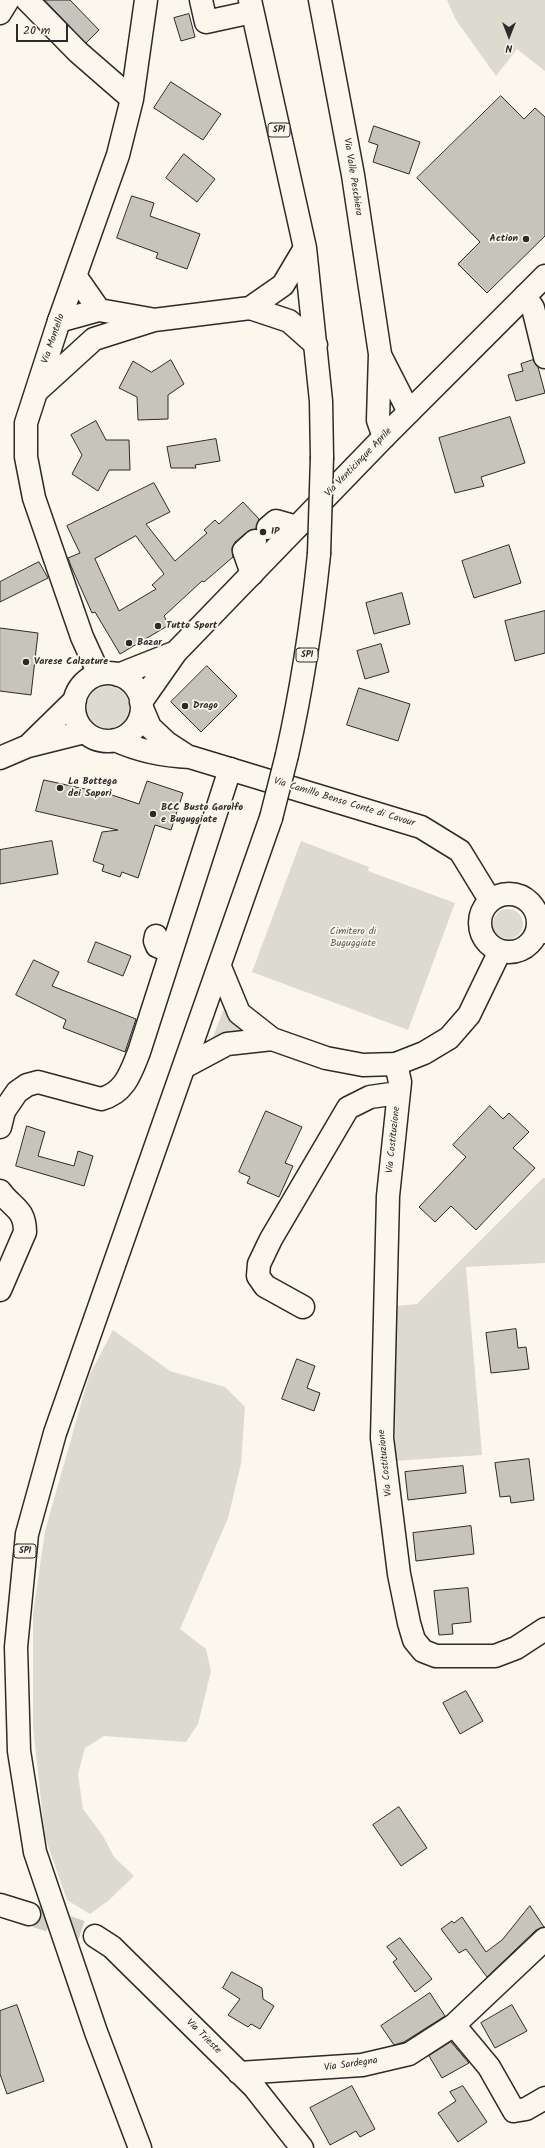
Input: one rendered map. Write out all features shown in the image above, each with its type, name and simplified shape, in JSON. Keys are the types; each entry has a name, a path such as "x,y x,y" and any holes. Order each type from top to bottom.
{"main road":[{"path":"0,13 8,0"},
{"path":"27,0 78,52 132,99"},
{"name":"Via Montello","path":"108,675 82,637 34,498 26,457 26,423 59,321 76,277 118,155 132,99 146,0"},
{"path":"201,0 206,22 251,6"},
{"name":"Via Valle Peschiera","path":"320,0 352,176 380,354 378,420 384,437"},
{"name":"SP1","path":"140,2148 96,2032 35,1852 19,1751 16,1647 27,1534 55,1433 220,967 270,818 287,755 302,689 319,554 322,457 321,401 305,248 251,6"},
{"path":"250,308 283,285 305,248"},
{"name":"Via Venticinque Aprile","path":"142,705 176,652 384,437 545,276"},
{"path":"76,277 99,310"},
{"path":"525,296 533,308 545,357"},
{"path":"36,391 94,339 154,320 250,308 289,321 316,345"},
{"path":"59,321 99,310 154,320"},
{"path":"59,321 94,339"},
{"name":"Via Valle Peschiera","path":"380,354 409,412"},
{"path":"252,574 244,552 276,521 297,527"},
{"name":"Via Venticinque Aprile","path":"108,675 176,652"},
{"path":"28,746 75,700 83,684 108,675 134,685 142,705 140,719 134,729 126,736 115,740 104,741 94,738 84,732 77,722 74,711 75,700"},
{"name":"Via Camillo Benso Conte di Cavour","path":"142,705 150,727 167,743 190,757"},
{"path":"0,758 28,746 84,732"},
{"name":"Via Camillo Benso Conte di Cavour","path":"115,740 133,748 171,756 190,757 421,827 460,850 490,900"},
{"path":"0,1127 4,1111 17,1092 27,1085 38,1082 101,1099 110,1096 119,1090 129,1078 139,1052 171,952 185,893 209,817 230,769"},
{"path":"508,893 525,898 532,904 537,913 541,932 523,949 509,953 500,951 485,941 480,928 480,915 484,906 490,900 508,893"},
{"path":"156,936 155,942 157,946 171,952"},
{"path":"220,967 239,1013 272,1039 326,1058 363,1065 396,1064 424,1053 449,1038 469,1015 500,951"},
{"path":"184,1067 227,1044 272,1039"},
{"name":"Via Costituzione","path":"396,1064 400,1082 388,1196 382,1438 399,1574 409,1623 414,1640 423,1651 436,1656 495,1656 516,1648 545,1629"},
{"name":"Via Costituzione","path":"303,1307 265,1286 258,1276 258,1264 271,1239 348,1108 370,1097 398,1093"},
{"path":"0,1191 22,1213 25,1223 25,1232 6,1258 0,1290"},
{"path":"0,1905 30,1914"},
{"name":"Via Trieste","path":"94,1936 112,1947 254,2087 302,2148"},
{"name":"Via Sardegna","path":"239,2073 362,2065 409,2054 454,2026 545,1939"},
{"path":"454,2026 488,2067 514,2111 526,2109 545,2098"}],"green space":[{"path":"447,0 545,0 545,71 517,49 496,76 456,20"},
{"path":"104,686 112,686 123,692 129,703 129,711 123,722 112,728 104,728 93,722 87,711 87,703 93,692"},
{"name":"Cimitero di Buguggiate","path":"301,841 369,867 368,871 455,903 408,1030 252,972"},
{"path":"508,909 519,913 523,924 519,935 508,939 497,935 493,924 497,913"},
{"path":"224,1008 231,1020 243,1031 227,1032 213,1037"},
{"path":"543,1178 545,1178 545,1263 466,1267 482,1455 395,1461 396,1306 417,1304"},
{"path":"113,1330 170,1371 225,1387 245,1407 241,1464 228,1518 180,1629 206,1649 211,1671 198,1724 186,1742 104,1736 85,1748 78,1774 83,1809 103,1836 114,1857 134,1876 108,1901 90,1914 67,1900 45,1837 33,1727 33,1614 45,1531 89,1376"}],"building":[{"path":"45,0 70,0 99,30 86,43"},
{"path":"189,14 195,37 181,41 174,18"},
{"path":"171,82 221,114 203,140 154,108"},
{"path":"501,96 524,119 535,108 545,117 545,236 487,293 458,264 480,242 417,178"},
{"path":"374,126 420,142 409,174 373,162 378,145 369,142"},
{"path":"184,154 215,179 197,202 166,178"},
{"path":"132,196 154,203 150,216 200,234 187,269 156,258 158,253 117,238"},
{"path":"171,360 184,384 168,395 168,419 138,420 137,397 119,388 133,361 151,372"},
{"path":"533,360 538,367 545,393 516,401 508,375 523,371 521,364"},
{"path":"510,417 525,463 481,477 484,486 455,493 439,438"},
{"path":"96,421 106,440 129,440 130,470 109,470 98,491 72,474 82,455 71,435"},
{"path":"216,439 220,461 195,465 196,468 171,468 167,447"},
{"path":"154,483 170,512 146,524 175,561 207,533 204,530 215,520 219,524 243,502 259,519 256,529 247,532 235,542 232,548 233,557 204,582 202,581 164,616 169,625 120,654 95,612 92,613 71,566 68,558 80,553 67,526","holes":["136,536 164,574 152,585 156,589 119,611 95,559"]},
{"path":"509,545 521,583 474,598 462,561"},
{"path":"39,562 48,578 0,602 0,582"},
{"path":"402,593 410,624 374,634 366,603"},
{"path":"545,611 545,653 515,661 505,621"},
{"path":"0,628 38,633 31,695 0,691"},
{"path":"381,644 389,672 365,679 357,651"},
{"path":"207,666 237,696 201,732 171,702"},
{"path":"359,688 410,704 398,741 347,725"},
{"path":"44,780 112,795 139,804 147,781 183,793 171,830 155,825 138,878 122,872 120,877 102,871 104,865 93,861 102,832 118,830 36,811"},
{"path":"52,841 58,874 0,884 0,850"},
{"path":"96,942 131,956 123,976 88,962"},
{"path":"34,960 59,972 52,986 136,1019 125,1052 63,1028 66,1020 16,995"},
{"path":"490,1106 503,1119 509,1113 529,1132 513,1148 535,1168 476,1230 451,1206 435,1222 419,1207 466,1157 453,1145"},
{"path":"266,1111 302,1127 285,1163 293,1166 279,1197 247,1183 250,1177 239,1172"},
{"path":"27,1126 45,1132 38,1156 74,1166 78,1151 93,1156 84,1186 16,1166"},
{"path":"516,1329 518,1348 526,1347 529,1369 491,1373 486,1333"},
{"path":"297,1359 315,1366 307,1388 320,1393 314,1411 282,1399"},
{"path":"529,1459 534,1500 511,1503 510,1496 500,1497 495,1463"},
{"path":"463,1466 466,1493 408,1500 405,1472"},
{"path":"471,1526 474,1554 416,1561 413,1533"},
{"path":"468,1588 471,1622 452,1624 453,1634 439,1635 434,1591"},
{"path":"466,1691 483,1721 460,1734 443,1703"},
{"path":"399,1807 427,1848 401,1866 373,1825"},
{"path":"530,1906 544,1927 536,1930 487,1977 466,1949 459,1953 441,1929 452,1921 454,1923 462,1917 486,1952 502,1940"},
{"path":"400,1938 432,1979 415,1992 393,1962 397,1959 387,1947"},
{"path":"232,1972 262,1988 263,1999 274,2006 260,2029 251,2024 248,2027 228,2015 240,1999 223,1988"},
{"path":"430,1993 445,2016 404,2042 394,2045 381,2026"},
{"path":"17,2005 44,2081 7,2094 0,2074 0,2011"},
{"path":"512,2005 527,2031 495,2048 481,2023"},
{"path":"451,2042 469,2063 442,2078 429,2056"},
{"path":"352,2086 375,2129 360,2137 356,2131 330,2145 310,2108"},
{"path":"463,2086 487,2122 458,2142 438,2113 456,2101 450,2092"}],"tunnel":[{"path":"29,1914 95,1936"}],"place":[{"name":"Action","path":"526,239"},
{"name":"IP","path":"263,532"},
{"name":"Tutto Sport","path":"158,626"},
{"name":"Bazar","path":"129,643"},
{"name":"Varese Calzature","path":"26,662"},
{"name":"Drago","path":"185,706"},
{"name":"La Bottega dei Sapori","path":"60,788"},
{"name":"BCC Busto Garolfo e Buguggiate","path":"153,814"}]}
